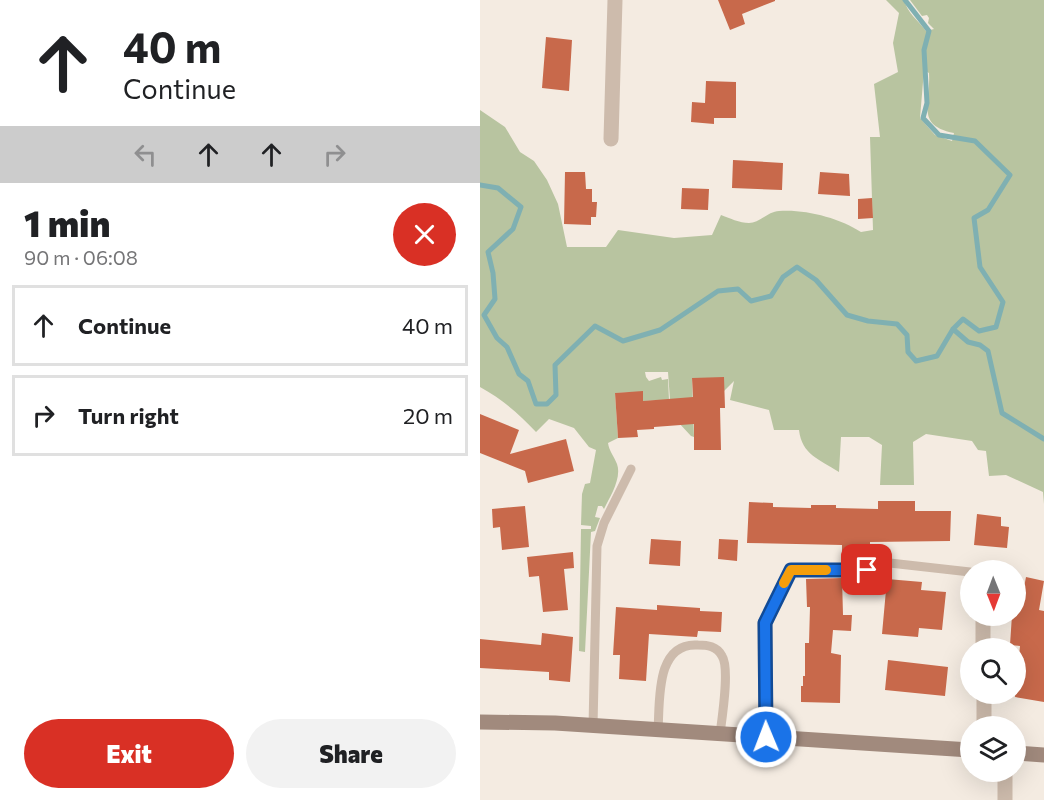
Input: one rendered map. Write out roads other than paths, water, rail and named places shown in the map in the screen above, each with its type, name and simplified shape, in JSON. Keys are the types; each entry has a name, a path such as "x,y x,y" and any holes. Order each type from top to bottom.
{"main road":[{"path":"480,722 593,726 960,749"},
{"path":"1026,754 1044,755"}],"street":[{"path":"611,139 615,0"},
{"path":"765,623 766,737"},
{"path":"1005,782 1005,800"}],"lane":[{"path":"593,726 597,546 604,523 631,470"},
{"path":"881,562 960,571"},
{"path":"765,623 791,570 867,570"},
{"path":"658,730 662,673 672,655 682,646 694,644 712,646 723,656 725,682 720,734"}],"waterway":[{"path":"480,185 498,188 521,207 513,229 488,252 493,273 495,299 484,315 497,338 507,347 519,374 528,381 536,404 547,404 556,395 555,365 595,326 623,341 660,330 718,291 738,289 751,301 771,296 783,277 797,267 816,280 847,315 868,321 897,324 907,335 908,352 916,361 937,356 953,329 963,319 979,331 996,327 1003,302 980,267 974,218 988,210 1010,175 975,141 939,135 923,118 927,103 924,50 929,31 905,0"},
{"path":"953,329 968,342 980,345 988,351 1002,413 1044,439"}]}
